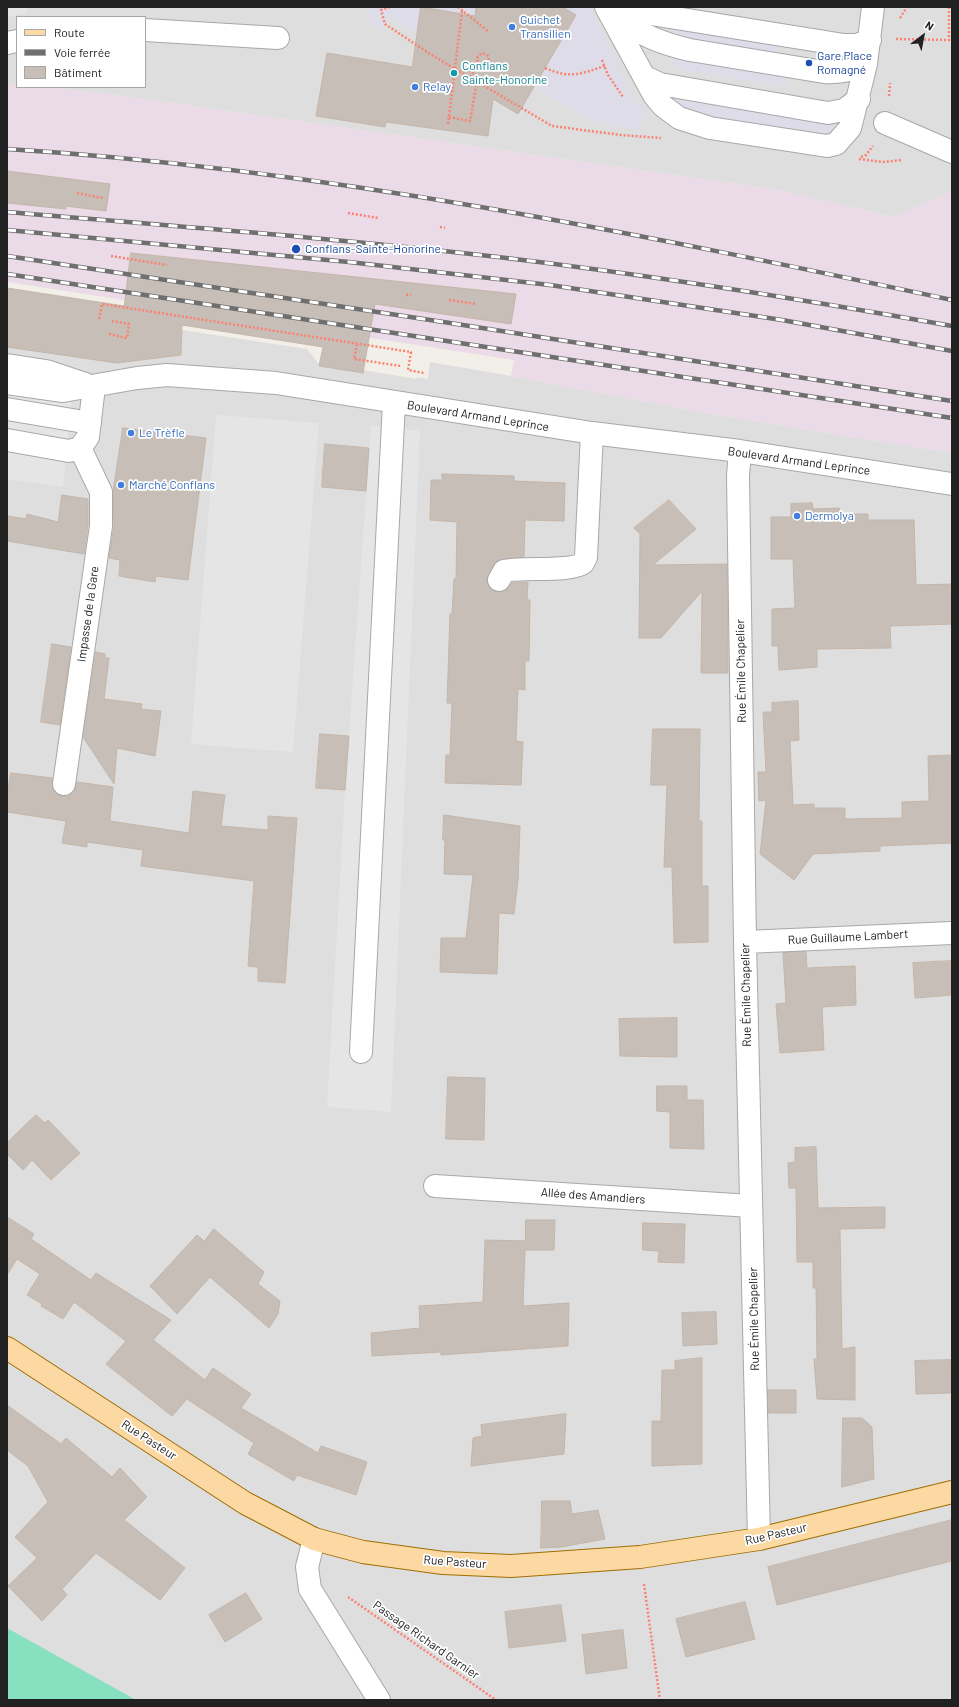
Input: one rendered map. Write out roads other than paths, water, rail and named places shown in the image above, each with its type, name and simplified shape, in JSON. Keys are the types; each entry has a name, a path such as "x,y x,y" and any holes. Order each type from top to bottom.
{"main road":[{"name":"Rue Pasteur","path":"7,1348 246,1503 314,1539 363,1552 443,1563 511,1566 640,1557 759,1540 952,1492"}],"street":[{"path":"606,7 658,101 679,118 710,128 827,146 836,144 850,128 859,99 866,64 873,7"},
{"path":"611,7 626,23 639,31 672,46 824,72 840,73 853,70 866,64"},
{"path":"620,7 646,13 844,45 857,45 870,40"},
{"path":"146,30 278,38"},
{"path":"645,77 660,84 828,112 844,110 859,99"},
{"path":"885,123 952,152"},
{"path":"7,365 46,371 94,387 88,437 80,448 69,451 7,440"},
{"name":"Boulevard Armand Leprince","path":"7,382 63,391 94,387 137,378 167,375 276,383 394,403 592,433 740,451 952,484"},
{"path":"361,1052 394,403"},
{"path":"7,410 90,423"},
{"path":"499,580 504,571 514,569 569,568 582,563 586,557 592,433"},
{"name":"Impasse de la Gare","path":"64,784 101,526 101,492 80,448"},
{"name":"Rue Émile Chapelier","path":"740,451 738,476 745,942 759,1540"},
{"name":"Rue Guillaume Lambert","path":"745,942 952,932"},
{"name":"Allée des Amandiers","path":"435,1186 751,1206"},
{"path":"314,1539 307,1567 310,1589 379,1700"}],"railway":[{"path":"7,149 126,159 245,172 364,188 600,228 952,300"},
{"path":"7,212 314,238 498,257 725,288 952,326"},
{"path":"7,230 349,262 550,285 782,320 952,351"},
{"path":"7,256 952,401"},
{"path":"7,274 952,418"}],"place":[{"name":"Guichet Transilien","path":"512,27"},
{"name":"Gare Place Romagné","path":"809,63"},
{"name":"Conflans Sainte-Honorine","path":"454,73"},
{"name":"Relay","path":"415,87"},
{"name":"Conflans-Sainte-Honorine","path":"296,249"},
{"name":"Le Trèfle","path":"131,433"},
{"name":"Marché Conflans","path":"121,485"},
{"name":"Dermolya","path":"797,516"}]}
